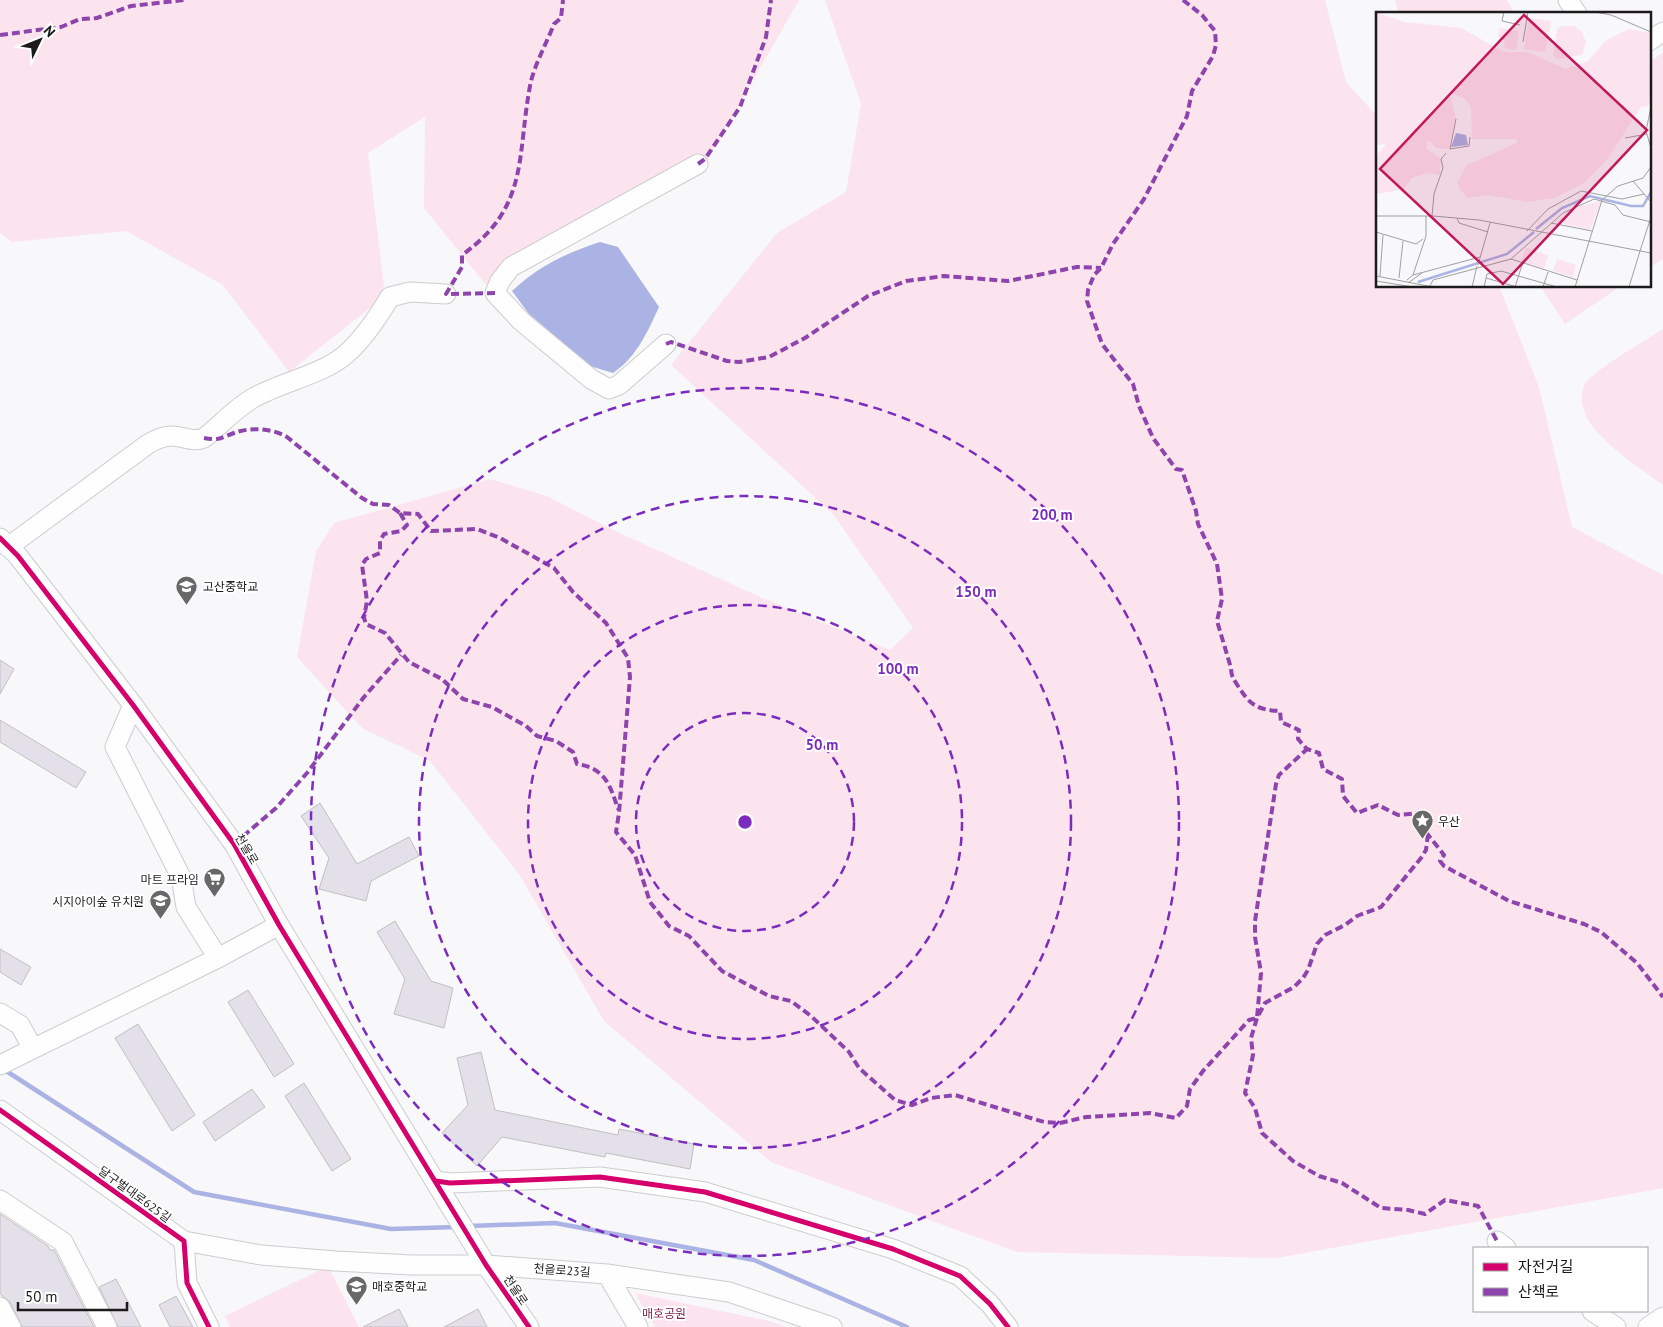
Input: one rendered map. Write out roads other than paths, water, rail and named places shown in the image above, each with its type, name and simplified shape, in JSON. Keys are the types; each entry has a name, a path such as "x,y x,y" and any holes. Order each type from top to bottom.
{"street":[{"path":"1568,0 1576,12"},
{"path":"1650,40 1663,32"},
{"path":"666,344 620,385 609,389 591,379 520,321 495,293 500,281 510,267 698,164"},
{"path":"4,542 148,444 163,437 173,435 196,442 204,438 253,398 281,384 319,370 345,355 369,327 390,297 410,292 446,294"},
{"name":"천을로","path":"4,542 133,705 234,844 280,925 486,1265 528,1327"},
{"path":"133,705 115,747 181,877 186,907 218,958"},
{"path":"0,1065 218,958 280,925"},
{"path":"0,1013 20,1025 33,1050"},
{"name":"달구벌대로625길","path":"0,1110 184,1241"},
{"path":"439,1187 450,1183 600,1177 705,1192 893,1249 960,1276 990,1304 1008,1327"},
{"path":"0,1200 63,1242 106,1327"},
{"path":"184,1241 186,1283 209,1327"},
{"name":"천을로23길","path":"184,1241 261,1255 336,1261 412,1265 486,1265 607,1274 638,1327"},
{"path":"607,1274 730,1292 832,1327"},
{"path":"0,1307 10,1327"},
{"path":"1594,1312 1616,1327"},
{"path":"1648,1327 1663,1317"}],"water":[{"path":"600,242 618,247 659,307 635,352 613,373 590,366 529,314 512,291 542,268 575,251"}],"waterway":[{"path":"3,1069 194,1192 391,1229 456,1227"},
{"path":"469,1226 555,1223 754,1260 907,1327"}],"place":[{"name":"고산중학교","path":"187,605"},
{"name":"우산","path":"1422,840"},
{"name":"마트 프라임","path":"215,898"},
{"name":"시지아이숲 유치원","path":"160,920"},
{"name":"매호중학교","path":"356,1305"}],"park label":[{"name":"매호공원","path":"664,1313"}]}
